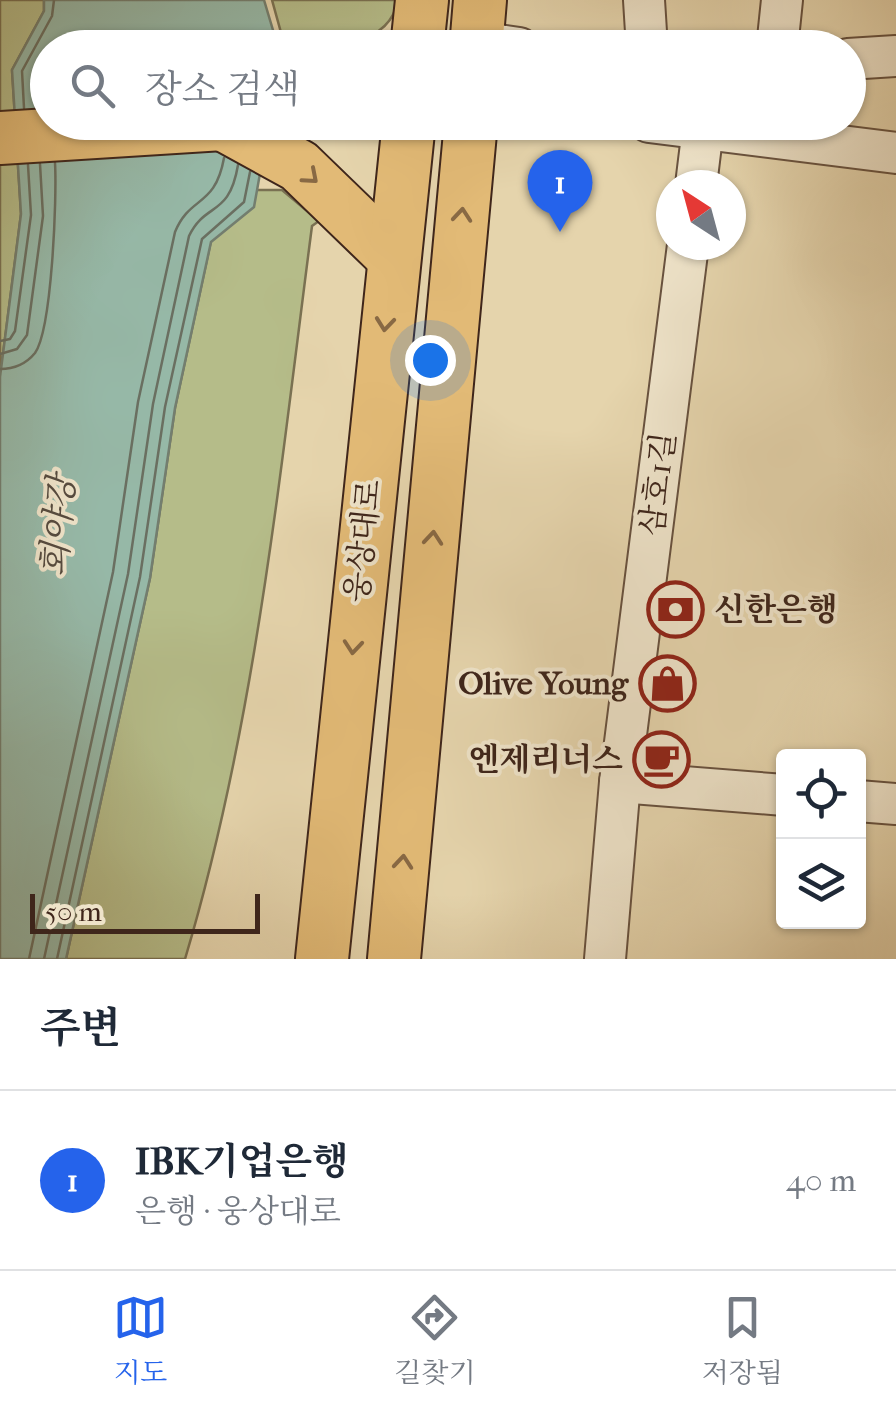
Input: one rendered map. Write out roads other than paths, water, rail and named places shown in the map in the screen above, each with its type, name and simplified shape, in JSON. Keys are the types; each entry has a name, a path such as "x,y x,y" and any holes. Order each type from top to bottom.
{"main road":[{"path":"419,30 422,0"},
{"path":"0,138 30,136"},
{"path":"263,140 299,166 393,257"},
{"name":"웅상대로","path":"322,959 406,140"},
{"path":"394,959 469,140"}],"street":[{"path":"644,0 646,30"},
{"path":"779,30 782,0"},
{"path":"866,58 896,56"},
{"path":"698,170 702,140"},
{"path":"829,140 896,152"},
{"name":"삼호1길","path":"605,959 620,782 686,260"},
{"path":"620,782 776,794"},
{"path":"866,802 896,804"}],"water":[{"path":"44,0 264,0 273,30 34,30 44,11"},
{"name":"회야강","path":"30,37 30,140 266,140 254,207 211,242 175,408 150,578 66,959 0,959 0,377 21,214 12,70"}],"place":[{"name":"IBK기업은행","path":"560,232"},
{"name":"신한은행","path":"675,609"},
{"name":"Olive Young","path":"667,683"},
{"name":"엔제리너스","path":"662,759"}]}
